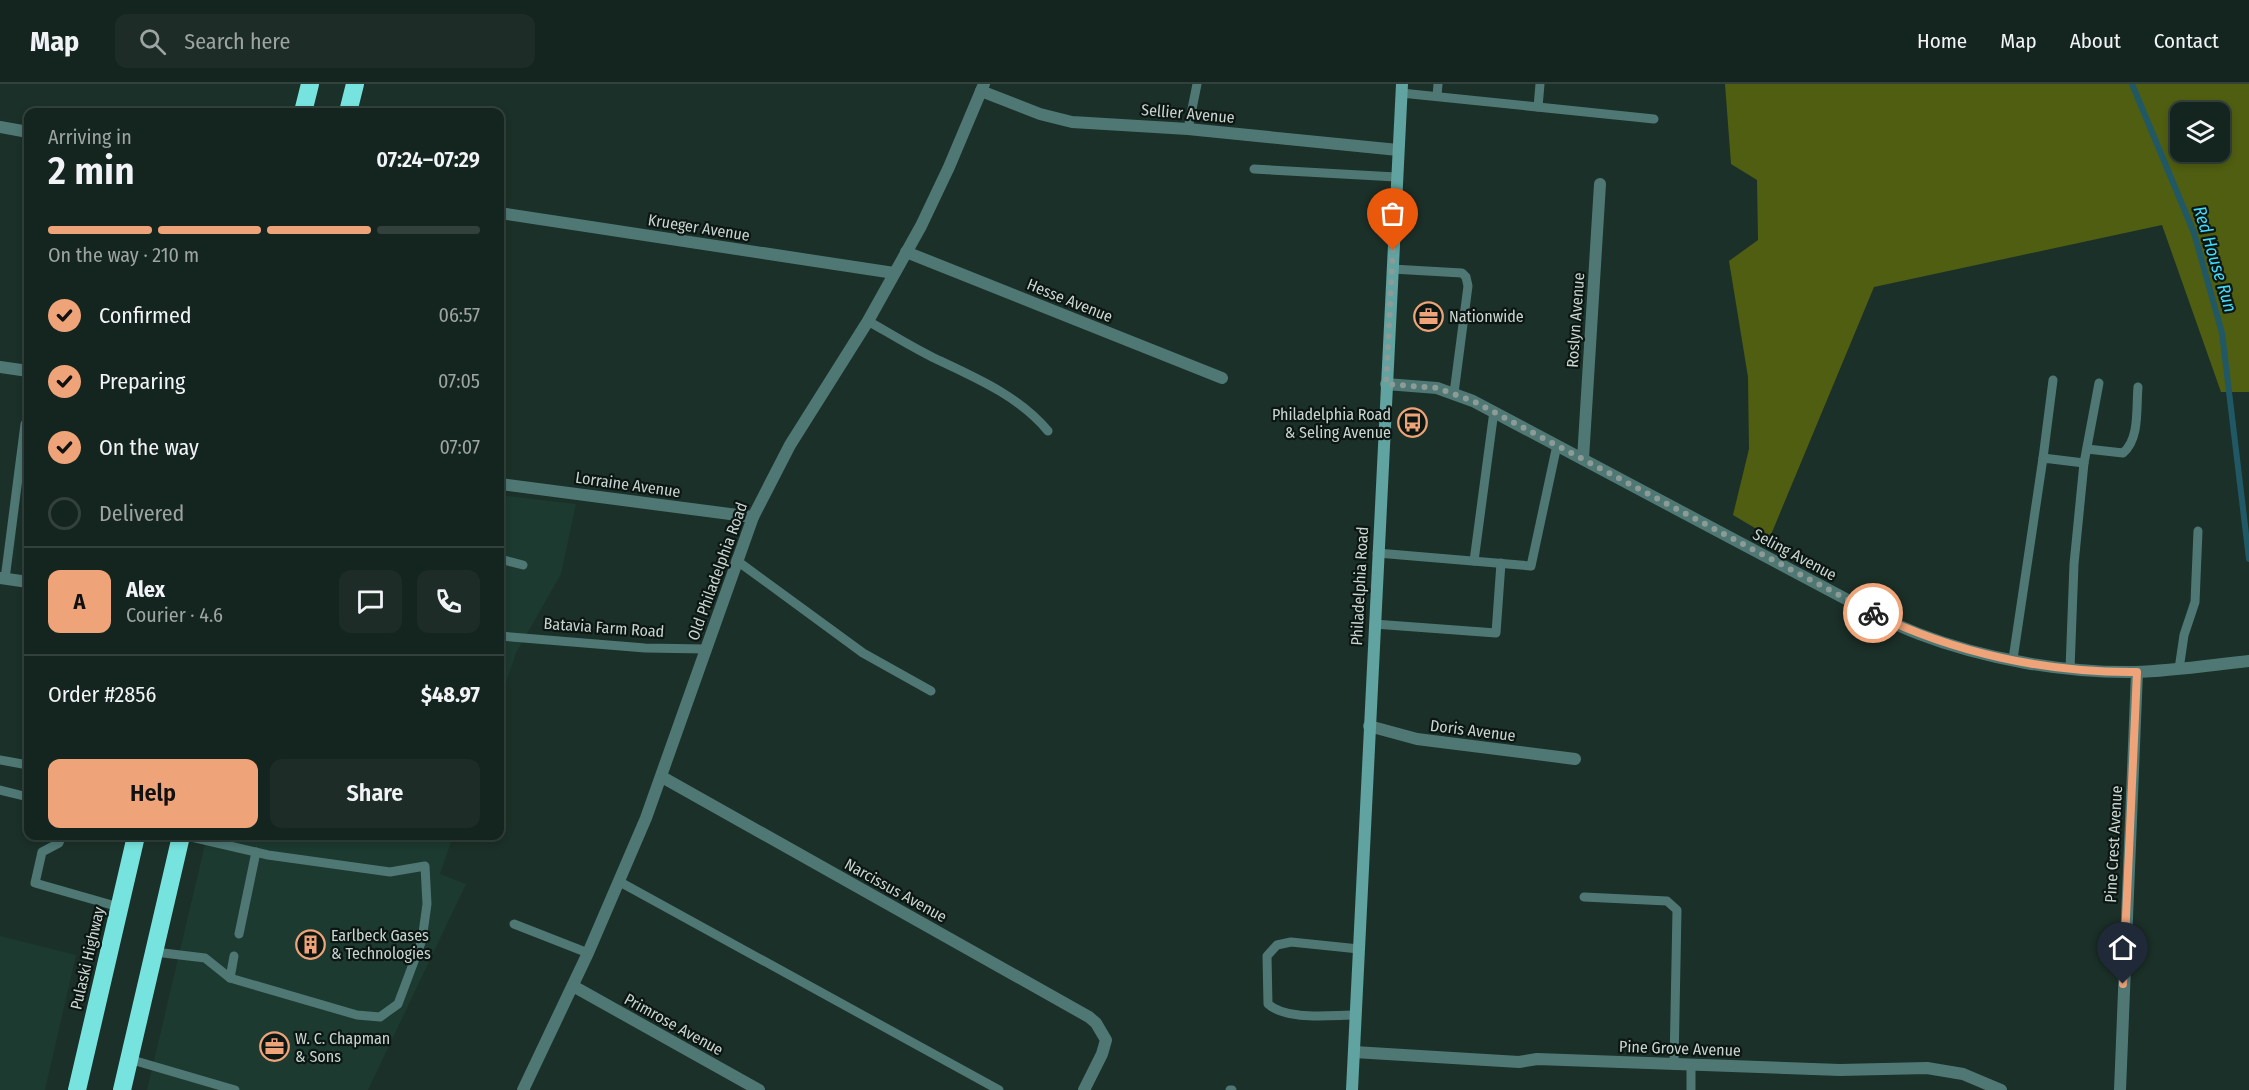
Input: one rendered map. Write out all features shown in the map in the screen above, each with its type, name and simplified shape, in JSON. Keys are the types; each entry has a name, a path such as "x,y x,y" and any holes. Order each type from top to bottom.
{"highway":[{"path":"304,108 310,84"},
{"path":"349,108 355,84"},
{"name":"Pulaski Highway","path":"77,1090 135,840"},
{"path":"122,1090 180,840"}],"main road":[{"name":"Philadelphia Road","path":"1352,1090 1401,88"}],"street":[{"name":"Sellier Avenue","path":"983,87 1056,119 1095,124 1188,129 1398,150"},
{"name":"Old Philadelphia Road","path":"524,1090 620,882 662,777 736,560 753,517 804,422 868,321 906,252 949,167 983,87"},
{"path":"0,127 24,131"},
{"name":"Roslyn Avenue","path":"1583,459 1600,184"},
{"name":"Krueger Avenue","path":"504,214 894,273"},
{"name":"Hesse Avenue","path":"906,252 1222,378"},
{"path":"0,367 24,370"},
{"name":"Seling Avenue","path":"1386,384 1426,386 1454,393 1494,411 1727,537 1894,623 1950,645 2070,669 2137,672 2247,661"},
{"name":"Lorraine Avenue","path":"504,485 753,517"},
{"path":"2,578 24,581"},
{"name":"Pine Crest Avenue","path":"2120,1090 2137,672"},
{"name":"Doris Avenue","path":"1369,726 1416,740 1575,759"},
{"name":"Narcissus Avenue","path":"662,777 1078,1009 1095,1023 1106,1040 1102,1054 1084,1090"},
{"name":"Primrose Avenue","path":"573,986 759,1090"},
{"name":"Pine Grove Avenue","path":"1354,1052 1519,1062 1537,1059 1840,1070 1927,1068 1963,1074 1976,1085 2001,1090"}],"lane":[{"path":"1188,129 1197,84"},
{"path":"1437,96 1438,84"},
{"path":"1538,107 1540,84"},
{"path":"1401,88 1437,96 1654,119"},
{"path":"1254,169 1396,177"},
{"path":"1392,269 1462,273 1466,277 1468,286 1454,393"},
{"path":"868,321 1002,392 1024,406 1048,431"},
{"path":"2013,659 2053,380"},
{"path":"2070,669 2074,564 2084,464 2099,383"},
{"path":"2087,449 2123,453 2130,447 2134,437 2138,387"},
{"path":"1474,561 1494,411"},
{"path":"2,578 24,431"},
{"path":"1377,553 1530,566 1557,445"},
{"path":"2043,458 2084,464"},
{"path":"2180,669 2184,635 2195,602 2198,531"},
{"path":"504,560 523,565"},
{"path":"736,560 863,653 931,691"},
{"path":"1374,624 1496,633 1501,563"},
{"name":"Batavia Farm Road","path":"504,636 645,648 706,649"},
{"path":"0,760 24,764"},
{"path":"0,790 24,796"},
{"path":"60,840 59,843 42,852 34,883 119,907"},
{"path":"154,952 205,958 230,978 357,1015 380,1017 398,1004 422,939 427,904 426,866 390,872 256,852 204,840"},
{"path":"239,934 256,852"},
{"path":"620,882 999,1090"},
{"path":"1584,897 1667,902 1677,910 1674,1065"},
{"path":"514,924 588,953"},
{"path":"1356,1015 1288,1014 1275,1011 1268,1004 1267,956 1277,945 1291,942 1359,949"},
{"path":"230,978 234,956"},
{"path":"129,1059 235,1090"},
{"path":"1691,1065 1691,1090"}],"shaded area":[{"path":"504,495 576,504 561,574 516,653 504,689"},
{"path":"206,840 452,840 440,874 466,884 368,1090 147,1090"},
{"path":"0,936 76,955 45,1090 0,1090"}],"green space":[{"path":"1725,84 2249,84 2249,392 2221,392 2162,225 1874,287 1770,537 1733,515 1749,449 1748,377 1729,261 1758,240 1757,180 1731,164"}],"waterway":[{"name":"Red House Run","path":"2132,84 2194,233 2222,333 2249,559"}],"way so far":[{"path":"1393,250 1386,384 1437,388 1473,401 1873,613"}],"place":[{"name":"Nationwide","path":"1428,316"},
{"name":"Philadelphia Road & Seling Avenue","path":"1412,423"},
{"name":"Earlbeck Gases & Technologies","path":"310,944"},
{"name":"W. C. Chapman & Sons","path":"274,1047"}],"route":[{"path":"1873,613 1917,633 1950,645 1983,653 2070,669 2137,672 2123,984"}]}
